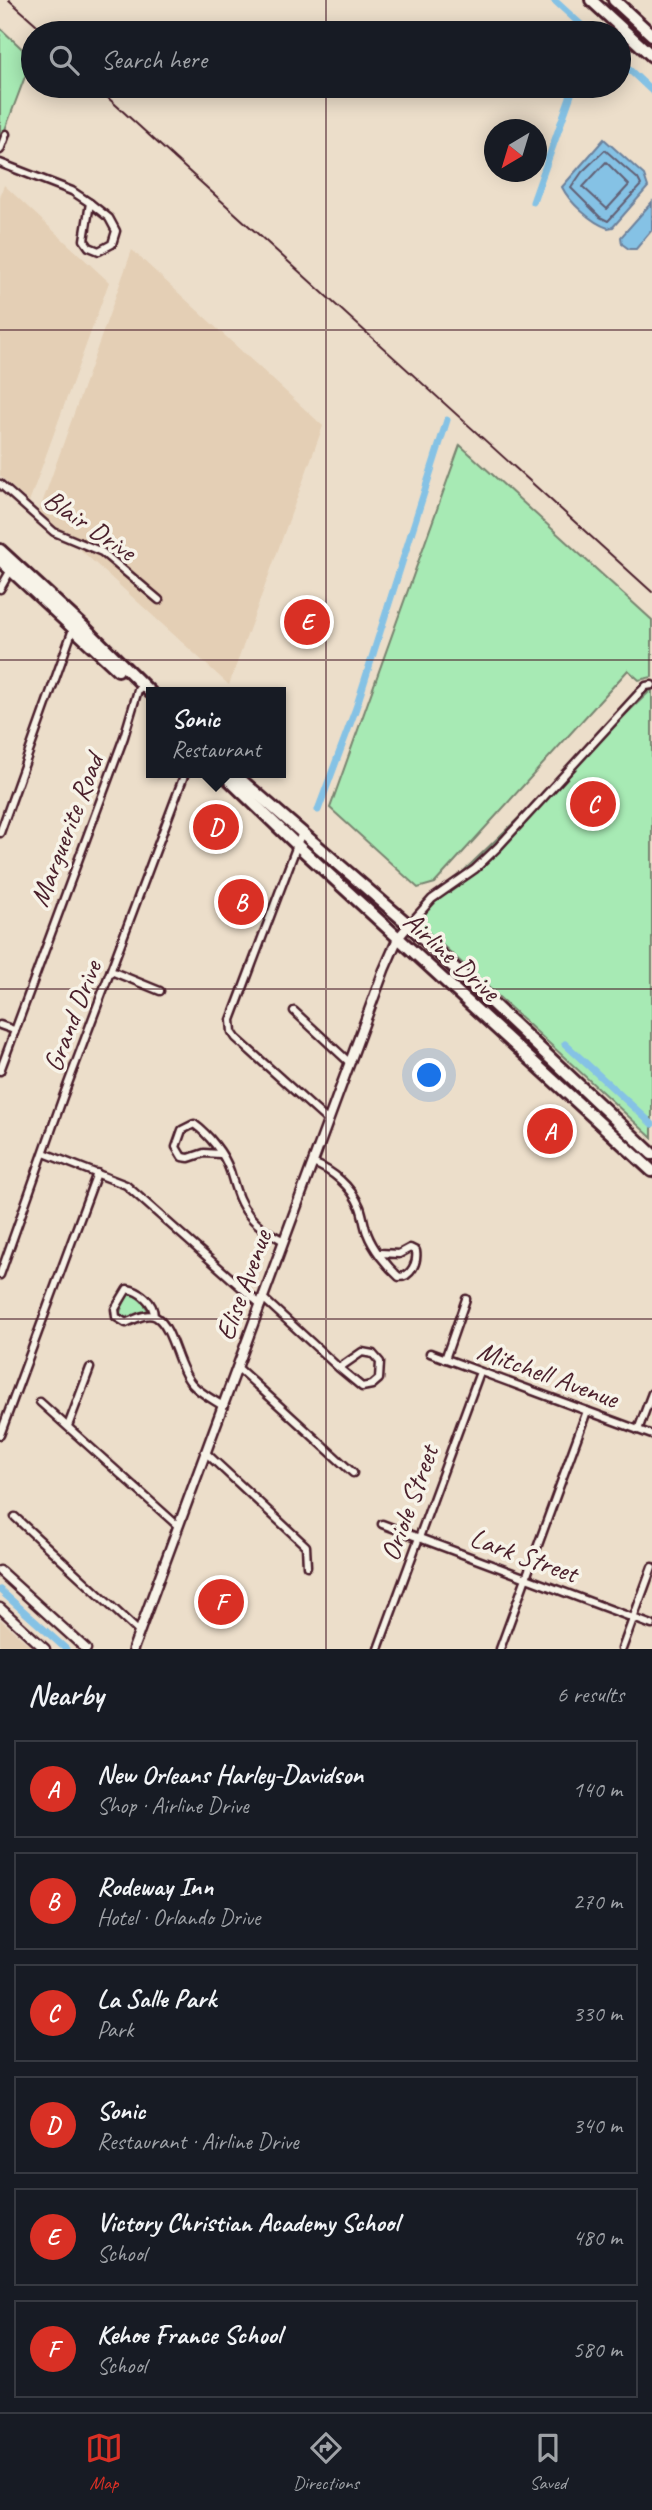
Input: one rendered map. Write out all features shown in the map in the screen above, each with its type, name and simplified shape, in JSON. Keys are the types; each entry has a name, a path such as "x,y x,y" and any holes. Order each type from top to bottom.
{"highway":[{"path":"591,0 614,21"},
{"path":"615,0 652,35"},
{"path":"631,37 652,56"},
{"path":"0,550 13,567 146,695"},
{"path":"0,560 13,567"},
{"path":"140,687 146,690"},
{"name":"Airline Drive","path":"227,778 652,1171"},
{"name":"Airline Drive","path":"239,778 409,925 652,1154"},
{"path":"528,1057 539,1047"}],"street":[{"path":"0,150 6,134"},
{"path":"0,163 72,191 90,204 109,218 117,231 112,244 99,251 89,247 84,240 90,204"},
{"name":"Blair Drive","path":"0,484 54,532 102,552 159,600"},
{"path":"0,589 13,567"},
{"path":"0,833 76,625"},
{"path":"409,925 444,889 475,869 498,847 641,691 652,685"},
{"name":"Marguerite Road","path":"0,1071 140,687"},
{"name":"Grand Drive","path":"0,1275 183,778"},
{"path":"302,832 231,1020 236,1038 328,1121"},
{"name":"Elise Avenue","path":"133,1649 350,1063 398,938 409,925"},
{"path":"111,971 160,990"},
{"path":"294,1011 350,1063"},
{"path":"0,1025 14,1030"},
{"path":"220,1154 204,1153 189,1158 182,1157 176,1147 182,1130 194,1124 203,1131 220,1154 229,1167 237,1198 248,1215 259,1226 284,1241"},
{"path":"44,1153 126,1185 339,1368 362,1387 372,1385 379,1379 380,1362 373,1354 362,1352 339,1368"},
{"path":"313,1163 342,1181 352,1193 360,1207 366,1232 374,1247 386,1265 399,1277 409,1274 417,1258 416,1251 410,1248 399,1254 380,1253"},
{"path":"0,1435 97,1173"},
{"path":"154,1316 154,1309 134,1290 127,1289 115,1309 116,1317 126,1323 146,1315 154,1316 166,1327 176,1357 191,1383 223,1406"},
{"path":"445,1359 466,1299"},
{"name":"Mitchell Avenue","path":"430,1353 652,1435"},
{"path":"237,1367 353,1472"},
{"path":"68,1426 90,1368"},
{"name":"Oriole Street","path":"378,1649 480,1372"},
{"path":"638,1430 652,1393"},
{"path":"40,1402 178,1526"},
{"path":"500,1649 587,1411"},
{"path":"205,1452 306,1546 307,1566"},
{"path":"15,1517 139,1632"},
{"name":"Lark Street","path":"382,1524 652,1625"},
{"path":"622,1649 652,1567"},
{"path":"0,1571 86,1649"},
{"path":"0,1608 45,1649"}],"shaded area":[{"path":"4,185 109,282 29,502 0,476 0,197"},
{"path":"132,250 323,426 229,685 39,512"},
{"path":"0,1619 34,1649 0,1649"}],"green space":[{"path":"0,28 21,48 21,87 0,143"},
{"path":"460,445 652,620 652,677 639,680 628,670 435,883 418,888 330,808"},
{"path":"652,689 652,1138 414,919"},
{"path":"127,1295 137,1295 148,1310 126,1319 122,1318 120,1312"}],"water":[{"path":"604,139 644,175 648,187 613,227 608,228 582,211 562,187"},
{"path":"652,202 652,230 636,249 629,249 622,244 621,237"}],"waterway":[{"path":"554,0 577,21"},
{"path":"631,71 652,91"},
{"path":"533,202 570,98"},
{"path":"318,810 356,708 447,420"},
{"path":"565,1044 652,1124"},
{"path":"0,1590 66,1649"}],"railway":[{"path":"9,0 33,21"},
{"path":"108,98 652,592"}],"place":[{"name":"Victory Christian Academy School","path":"307,622"},
{"name":"La Salle Park","path":"593,804"},
{"name":"Sonic","path":"216,827"},
{"name":"Rodeway Inn","path":"241,902"},
{"name":"New Orleans Harley-Davidson","path":"550,1131"},
{"name":"Kehoe France School","path":"221,1602"}]}
